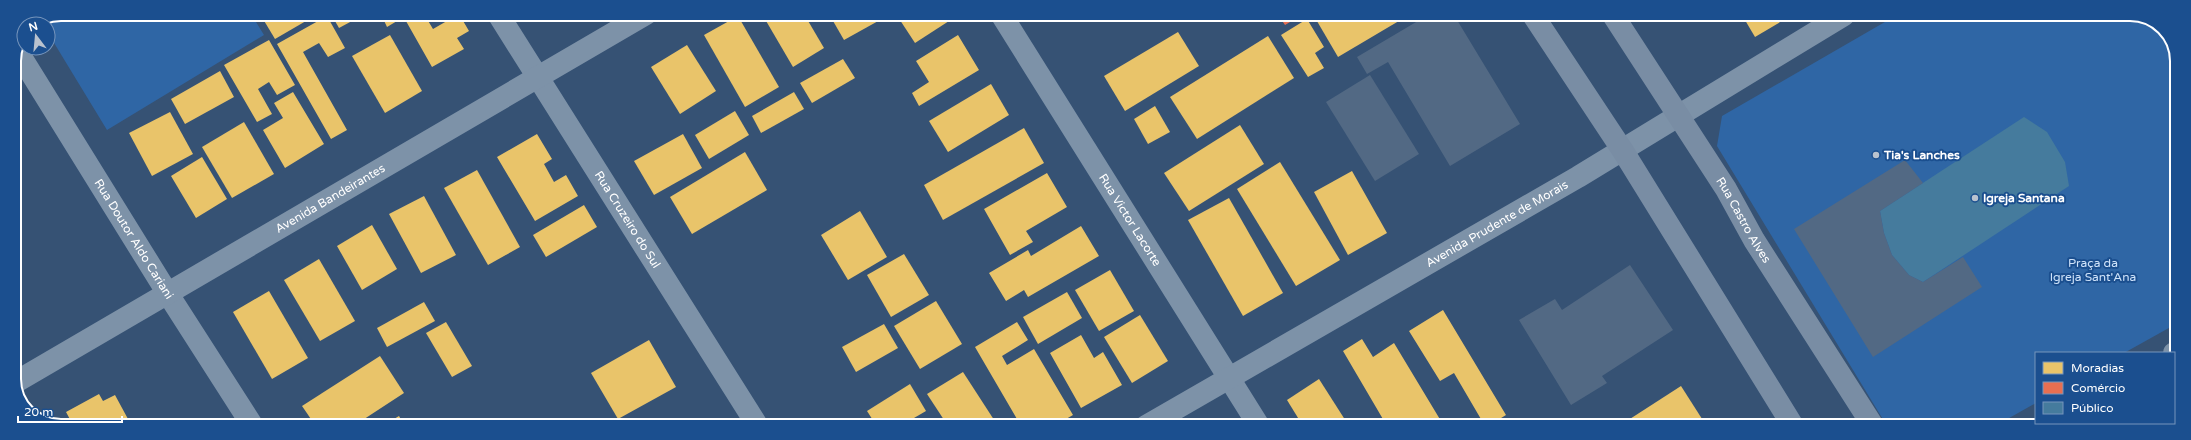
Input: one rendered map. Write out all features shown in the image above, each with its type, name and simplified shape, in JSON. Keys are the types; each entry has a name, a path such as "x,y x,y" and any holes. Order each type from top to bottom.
{"main road":[{"path":"1537,21 1622,151 1789,419"},
{"name":"Rua Castro Alves","path":"1617,21 1726,189 1754,240 1869,419"}],"street":[{"name":"Rua Cruzeiro do Sul","path":"502,21 753,419"},
{"name":"Avenida Bandeirantes","path":"21,379 634,21"},
{"name":"Rua Victor Lacorte","path":"1005,21 1255,419"},
{"name":"Avenida Prudente de Morais","path":"1158,419 1228,377 1622,151 1834,21"},
{"name":"Rua Doutor Aldo Cariani","path":"21,58 168,294 248,419"}],"green space":[{"path":"255,21 264,35 107,130 56,46 56,22"},
{"name":"Praça da Igreja Sant'Ana","path":"1887,21 2130,21 2150,26 2165,41 2170,58 2170,327 2126,352 2035,352 2035,404 2007,419 1883,419 1717,146 1722,116"}],"building: Moradias":[{"path":"264,21 306,21 275,39"},
{"path":"318,21 330,21 345,48 328,57 319,43 303,52 347,130 331,139 277,44"},
{"path":"335,21 352,21 339,28"},
{"path":"384,21 397,21 387,27"},
{"path":"406,21 428,21 433,29 447,21 463,21 469,31 457,38 464,49 432,67"},
{"path":"729,21 741,21 779,87 745,107 704,35"},
{"path":"766,21 808,21 824,48 793,67"},
{"path":"833,21 878,21 844,40"},
{"path":"901,21 949,21 915,43"},
{"path":"1304,21 1308,21 1324,47 1315,53 1324,68 1308,77 1281,35"},
{"path":"1317,21 1399,21 1338,57"},
{"path":"1746,21 1782,21 1755,37"},
{"path":"1178,32 1199,66 1125,111 1104,76"},
{"path":"390,35 422,91 385,113 352,56"},
{"path":"958,35 979,70 919,106 912,93 929,82 916,61"},
{"path":"1268,36 1294,78 1197,139 1170,97"},
{"path":"269,40 295,85 277,95 269,82 258,89 272,114 257,122 224,65"},
{"path":"687,45 716,91 680,114 651,67"},
{"path":"843,59 855,78 812,103 800,83"},
{"path":"220,71 234,97 185,124 171,99"},
{"path":"991,84 1009,115 948,152 929,121"},
{"path":"293,92 324,144 285,168 263,130 283,118 274,103"},
{"path":"794,92 804,109 761,133 752,116"},
{"path":"1155,106 1170,132 1148,144 1134,119"},
{"path":"735,111 749,135 709,159 695,135"},
{"path":"170,112 193,154 152,176 129,133"},
{"path":"244,122 274,174 232,198 202,147"},
{"path":"1240,125 1264,164 1189,211 1164,173"},
{"path":"1024,128 1044,163 943,220 924,185"},
{"path":"537,134 552,159 544,164 554,182 566,175 578,196 535,221 497,157"},
{"path":"683,134 702,168 654,195 634,161"},
{"path":"745,152 767,190 692,234 670,197"},
{"path":"202,157 227,199 196,218 171,176"},
{"path":"1280,162 1340,260 1296,286 1237,189"},
{"path":"477,170 520,247 488,265 444,188"},
{"path":"1352,171 1387,233 1348,255 1314,192"},
{"path":"1047,173 1067,207 1026,231 1033,242 1010,255 984,209"},
{"path":"424,196 456,255 421,273 389,214"},
{"path":"1229,198 1283,293 1243,316 1188,220"},
{"path":"584,205 597,227 546,257 533,235"},
{"path":"860,211 887,257 848,280 821,235"},
{"path":"372,225 397,269 362,290 337,246"},
{"path":"1081,226 1099,256 1028,297 1024,290 1006,301 989,273 1028,250 1031,256"},
{"path":"904,254 929,295 891,317 867,275"},
{"path":"319,259 355,321 320,341 284,280"},
{"path":"1110,270 1134,311 1099,331 1075,290"},
{"path":"269,291 308,358 272,379 233,312"},
{"path":"1067,292 1082,318 1038,344 1023,317"},
{"path":"936,301 962,344 920,369 894,326"},
{"path":"424,302 435,321 387,347 377,328"},
{"path":"1443,310 1506,415 1499,419 1481,419 1454,373 1440,381 1409,331"},
{"path":"1140,315 1168,361 1132,383 1104,337"},
{"path":"446,322 472,366 452,377 426,333"},
{"path":"1017,322 1028,340 1002,356 1007,365 1034,349 1073,415 1066,419 1017,419 975,347"},
{"path":"884,324 898,348 856,372 842,347"},
{"path":"1081,335 1094,358 1103,352 1122,385 1081,408 1050,353"},
{"path":"1362,339 1373,357 1394,343 1440,419 1383,419 1343,351"},
{"path":"649,340 676,387 618,419 591,373"},
{"path":"380,356 404,393 364,419 311,419 302,406"},
{"path":"963,372 993,419 943,419 927,394"},
{"path":"1319,379 1345,419 1299,419 1287,400"},
{"path":"910,384 926,411 912,419 872,419 867,411"},
{"path":"1681,386 1702,419 1630,419"},
{"path":"99,394 103,401 115,395 128,419 70,419 66,412"},
{"path":"399,416 401,419 394,419"}],"building: Comércio":[{"path":"1282,21 1292,21 1285,25"}],"building: Público":[{"name":"Igreja Santana","path":"2024,117 2047,132 2065,162 2069,186 1923,282 1909,275 1892,255 1884,233 1880,211"}],"building: Outros":[{"path":"1418,21 1458,21 1520,124 1450,166 1388,62 1367,74 1357,57"},
{"path":"1370,75 1419,154 1375,181 1326,102"},
{"path":"1905,160 1923,183 1880,211 1884,233 1892,255 1909,275 1923,282 1963,257 1982,287 1873,357 1794,229"},
{"path":"1630,265 1673,330 1602,376 1607,383 1571,405 1519,320 1555,299 1562,310"}],"place":[{"name":"Tia's Lanches","path":"1876,155"},
{"name":"Igreja Santana","path":"1975,198"}]}
